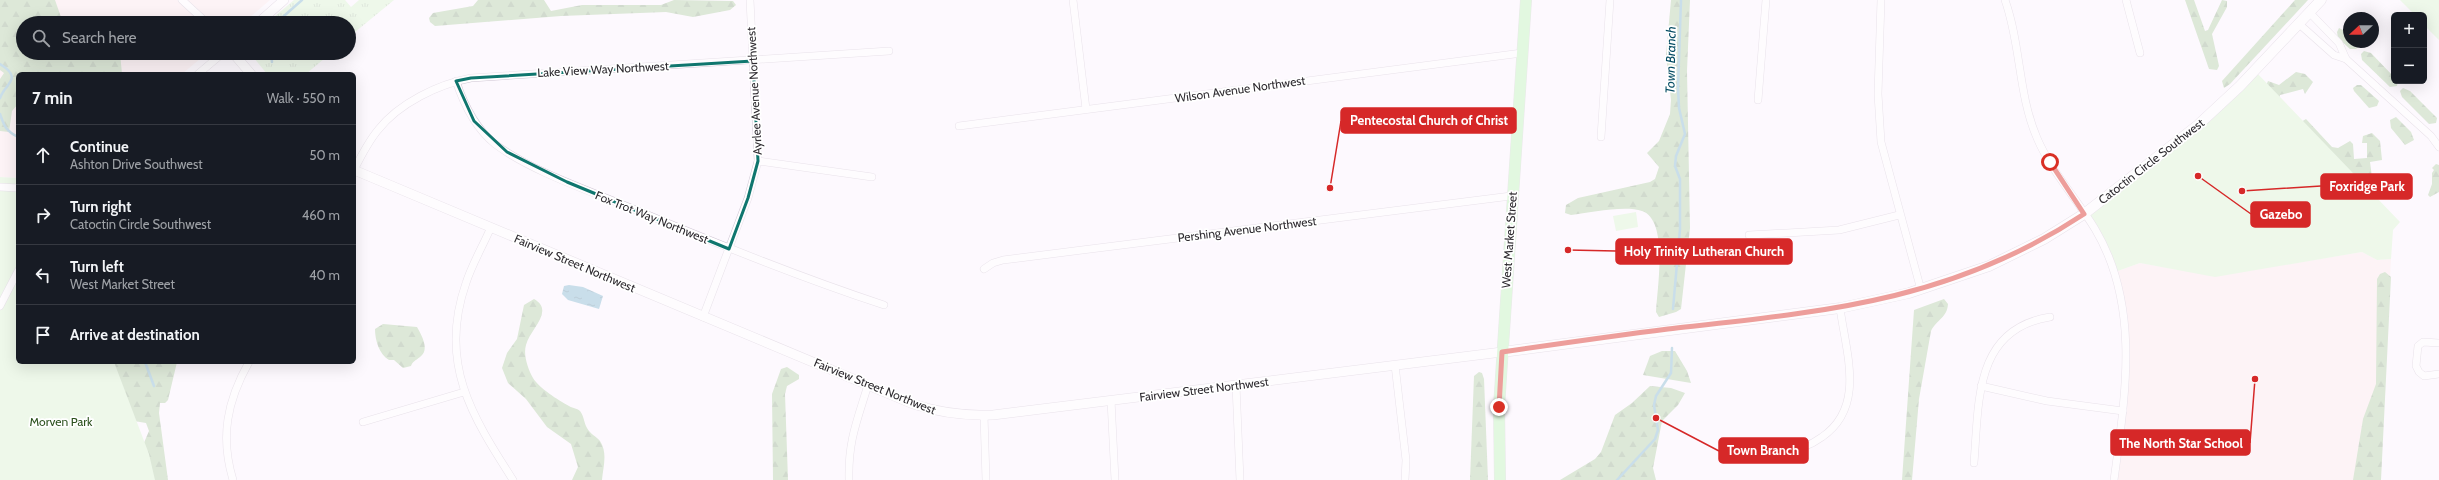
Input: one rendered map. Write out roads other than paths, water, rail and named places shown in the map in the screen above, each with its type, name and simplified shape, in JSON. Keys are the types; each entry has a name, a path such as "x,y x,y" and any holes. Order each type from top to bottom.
{"main road":[{"name":"West Market Street","path":"1500,480 1499,407 1511,196 1526,0"},
{"name":"Catoctin Circle Southwest","path":"1502,352 1840,308 1921,290 1961,277 2006,258 2044,239 2084,214 2220,106 2320,0"}],"street":[{"path":"182,0 199,16"},
{"path":"266,16 284,0"},
{"name":"Ayrlee Avenue Northwest","path":"703,317 748,198 758,161 750,0"},
{"path":"1074,0 1086,109"},
{"path":"1602,136 1610,0"},
{"path":"1758,100 1766,0"},
{"path":"1881,0 1878,118 1886,166 1921,290"},
{"path":"2005,0 2014,34 2022,92 2030,120 2050,162 2110,257 2119,286 2127,358 2123,411 2114,480"},
{"path":"2126,0 2140,53"},
{"path":"2309,12 2339,43 2346,59"},
{"path":"2298,23 2334,55 2346,59 2431,136 2439,147"},
{"name":"Lake View Way Northwest","path":"356,166 371,140 390,118 441,86 456,81 471,78 556,72 753,61 889,51"},
{"name":"Wilson Avenue Northwest","path":"959,126 1522,53"},
{"path":"200,72 215,60"},
{"path":"239,60 249,72"},
{"name":"Fox Trot Way Northwest","path":"456,81 466,108 474,122 484,133 507,152 567,182 729,249 884,304"},
{"path":"758,161 872,177"},
{"name":"Fairview Street Northwest","path":"356,171 868,385 936,411 957,415 984,415 1502,352"},
{"path":"0,187 16,188"},
{"name":"Pershing Avenue Northwest","path":"984,269 993,263 1010,259 1511,196"},
{"path":"1749,234 1839,230 1899,215"},
{"path":"491,228 466,283 459,309 457,358 464,392 480,427 513,480"},
{"path":"0,306 16,275"},
{"path":"1723,446 1741,455 1789,451 1817,441 1838,423 1847,408 1851,390 1851,374 1840,308"},
{"path":"1974,463 1981,386 1990,359 2005,338 2026,322 2050,317"},
{"path":"2439,343 2423,342 2418,346 2416,353 2419,372 2424,376 2439,374"},
{"path":"233,480 226,448 227,416 237,384 248,364"},
{"path":"1395,365 1406,460 1405,480"},
{"path":"849,480 850,443 854,425 868,385"},
{"path":"1236,385 1240,480"},
{"path":"1981,386 2047,400 2123,411"},
{"path":"363,422 464,392"},
{"path":"1112,400 1115,480"},
{"path":"984,415 986,480"}],"water":[{"path":"569,285 583,287 603,296 599,309 568,300 562,294 564,286"}],"waterway":[{"path":"284,16 302,0"},
{"name":"Town Branch","path":"1673,309 1680,229 1680,179 1675,166 1676,156 1685,134 1679,108 1678,88 1681,0"},
{"path":"0,64 7,69 12,77 0,98"},
{"path":"0,114 6,128 16,136"},
{"name":"Town Branch","path":"1617,480 1655,439 1658,430 1654,405 1656,396 1671,373 1672,348"},
{"path":"146,364 154,386"}],"place":[{"name":"Gazebo","path":"2198,176"},
{"name":"Pentecostal Church of Christ","path":"1330,188"},
{"name":"Foxridge Park","path":"2242,191"},
{"name":"Holy Trinity Lutheran Church","path":"1568,250"},
{"name":"The North Star School","path":"2255,379"},
{"name":"Town Branch","path":"1656,418"}],"park label":[{"name":"Morven Park","path":"61,421"}]}
